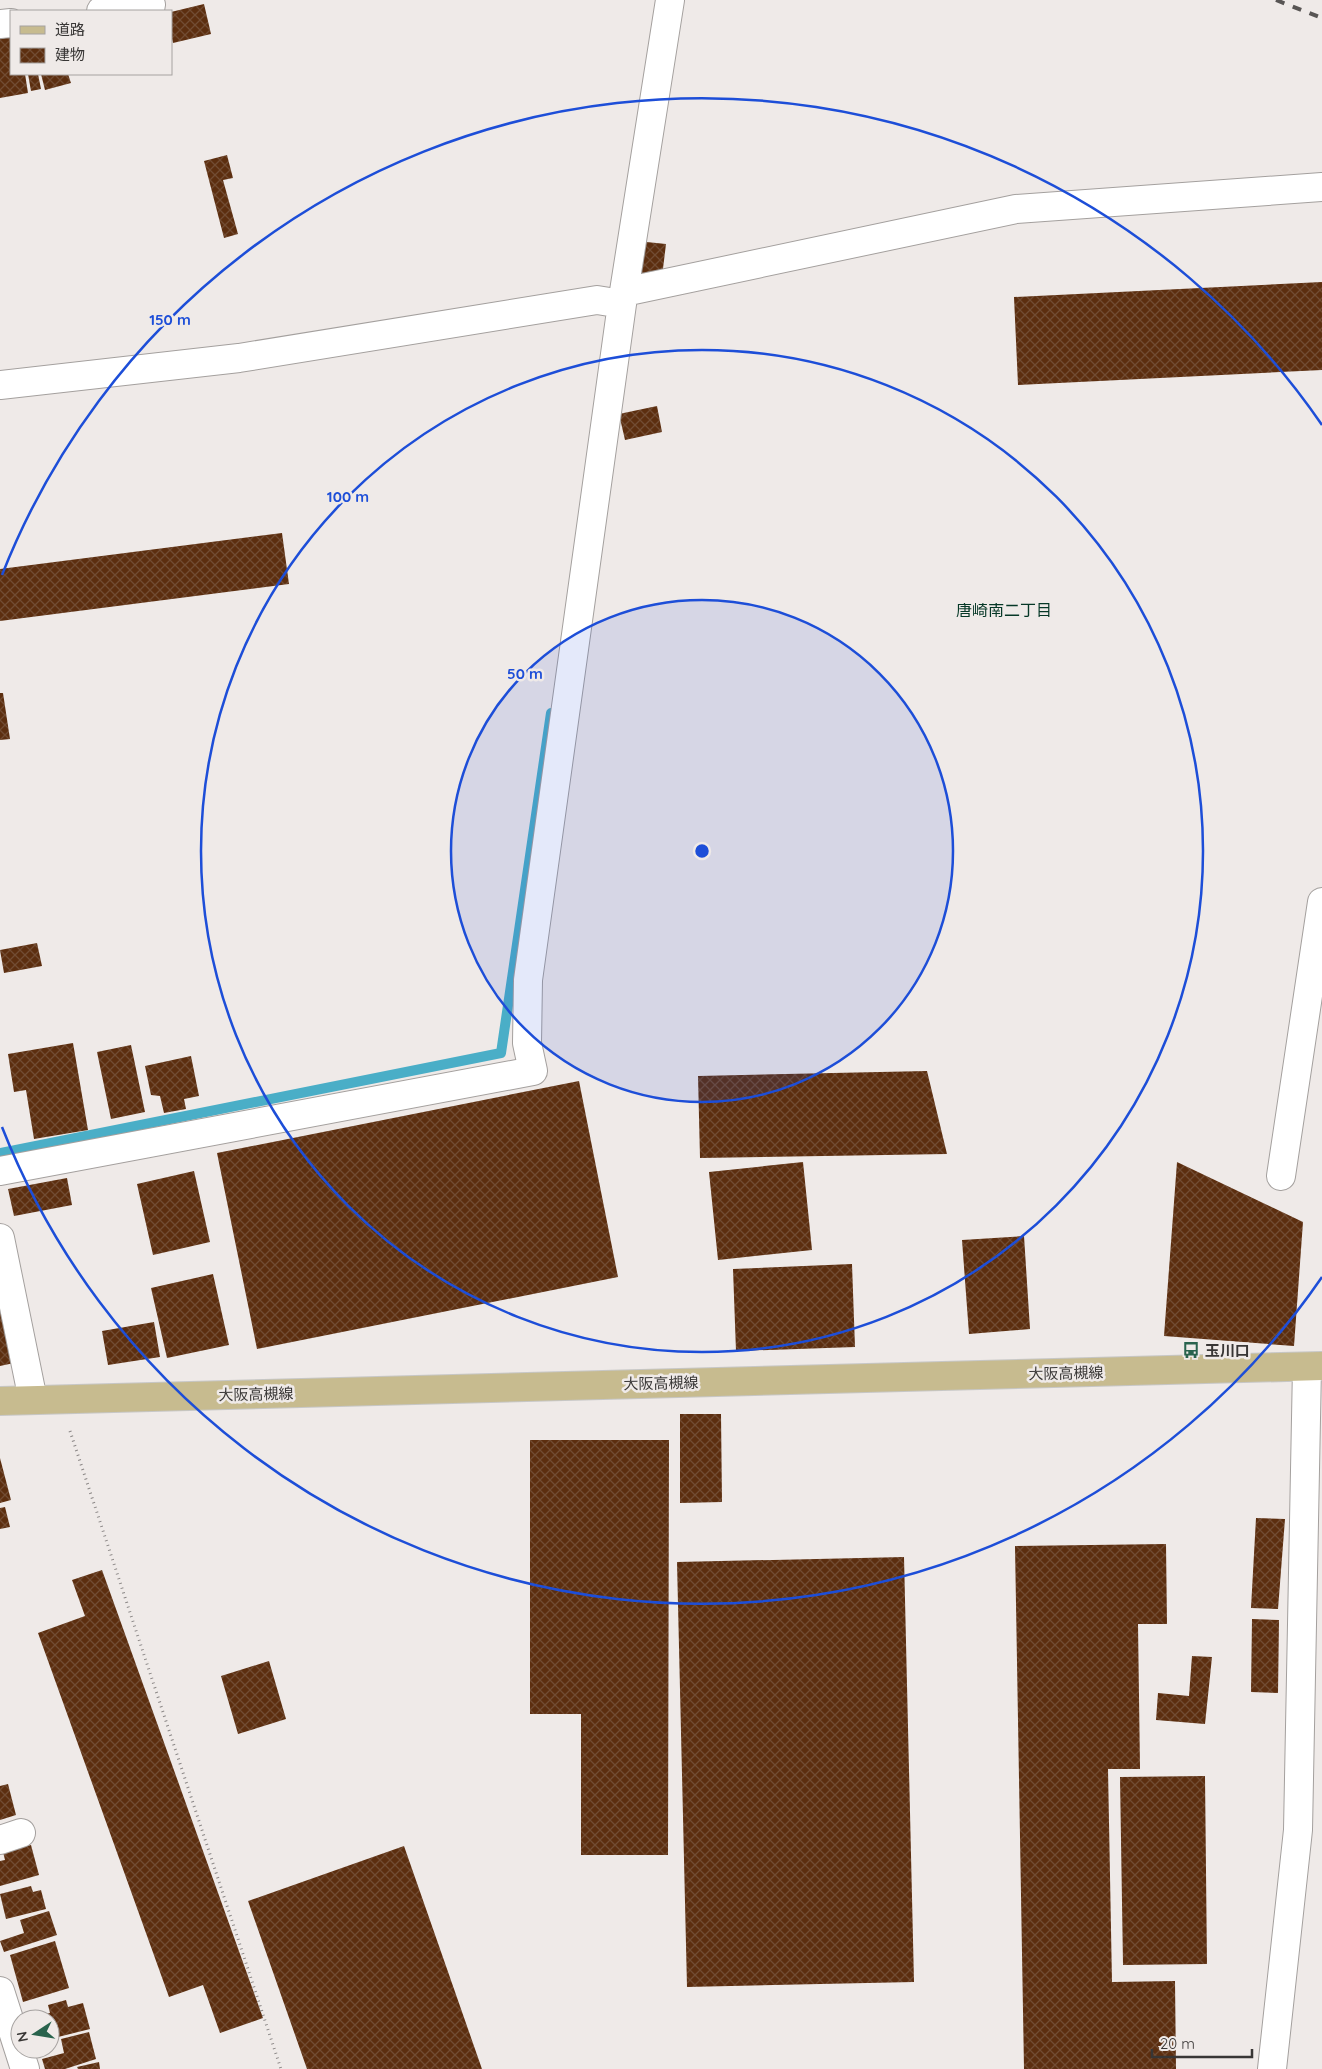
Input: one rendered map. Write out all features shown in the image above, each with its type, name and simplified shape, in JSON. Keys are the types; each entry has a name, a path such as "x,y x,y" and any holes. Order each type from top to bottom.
{"main road":[{"name":"大阪高槻線","path":"0,1401 1315,1366"}],"street":[{"path":"0,1171 534,1071 527,1043 528,980 623,298 670,0"},
{"path":"109,10 150,5"},
{"path":"0,386 239,358 598,300 623,298 1016,209 1322,187"},
{"path":"1282,1176 1322,902"},
{"path":"0,1238 33,1400"},
{"path":"1272,2069 1298,1830 1315,1366"},
{"path":"0,1991 25,2069"}],"path":[{"path":"60,1399 281,2069"}],"building":[{"path":"204,4 211,34 173,43 172,12"},
{"path":"10,37 10,75 25,75 28,93 0,98 0,39"},
{"path":"28,75 38,75 41,89 31,91"},
{"path":"41,75 68,75 71,83 45,90"},
{"path":"227,155 233,178 223,180 238,234 224,238 204,161"},
{"path":"637,241 666,244 662,277 635,274"},
{"path":"1322,282 1322,370 1018,385 1014,297"},
{"path":"657,406 662,432 625,440 619,414"},
{"path":"282,533 289,584 0,621 0,569"},
{"path":"0,693 3,693 10,739 0,740"},
{"path":"37,943 42,966 4,973 0,950"},
{"path":"73,1043 88,1130 34,1139 26,1090 14,1092 8,1054"},
{"path":"131,1045 145,1112 111,1119 97,1052"},
{"path":"191,1056 199,1096 184,1099 186,1109 164,1113 160,1096 151,1095 145,1066"},
{"path":"927,1071 947,1154 700,1158 698,1076"},
{"path":"579,1081 618,1277 257,1349 217,1153"},
{"path":"803,1162 812,1250 718,1260 709,1172"},
{"path":"1177,1162 1303,1222 1294,1346 1164,1336"},
{"path":"194,1171 210,1242 153,1255 137,1184"},
{"path":"67,1178 72,1205 14,1216 8,1189"},
{"path":"1024,1236 1030,1329 969,1334 962,1240"},
{"path":"852,1264 855,1347 736,1351 733,1269"},
{"path":"213,1274 229,1345 167,1358 151,1288"},
{"path":"0,1303 14,1363 0,1366"},
{"path":"154,1322 160,1357 108,1365 102,1331"},
{"path":"680,1414 721,1414 722,1502 680,1503"},
{"path":"530,1440 669,1440 668,1855 581,1855 581,1714 530,1714"},
{"path":"0,1458 11,1500 0,1503"},
{"path":"5,1507 10,1527 0,1529 0,1508"},
{"path":"1256,1518 1285,1519 1278,1609 1251,1608"},
{"path":"1166,1544 1167,1624 1138,1624 1140,1769 1108,1769 1112,1982 1175,1981 1176,2069 1024,2069 1015,1546"},
{"path":"904,1557 914,1982 687,1987 677,1562"},
{"path":"102,1570 263,2018 220,2033 203,1985 169,1997 38,1633 85,1616 72,1580"},
{"path":"1252,1619 1279,1620 1278,1693 1251,1692"},
{"path":"1192,1656 1212,1657 1205,1724 1156,1720 1158,1693 1189,1696"},
{"path":"269,1661 286,1719 238,1734 221,1676"},
{"path":"1205,1776 1207,1964 1123,1965 1120,1777"},
{"path":"8,1784 16,1815 0,1820 0,1786"},
{"path":"31,1845 39,1875 0,1886 0,1861 5,1860 3,1852"},
{"path":"404,1846 482,2069 307,2069 248,1901"},
{"path":"31,1886 33,1892 41,1890 46,1909 6,1919 0,1894"},
{"path":"49,1911 57,1935 4,1952 0,1941 24,1933 20,1920"},
{"path":"55,1941 69,1988 23,2002 10,1955"},
{"path":"66,2000 68,2007 83,2003 90,2029 60,2036 60,2009 49,2009 48,2005"},
{"path":"89,2032 96,2059 65,2069 45,2069 42,2059 60,2059 60,2054 64,2053 61,2039"},
{"path":"99,2062 100,2069 78,2069 77,2067"}],"waterway":[{"path":"0,1153 501,1053 551,713"}],"railway":[{"path":"1276,0 1322,18"}],"place":[{"name":"玉川口","path":"1191,1350"}],"district":[{"name":"唐崎南二丁目","path":"1004,610"}]}
